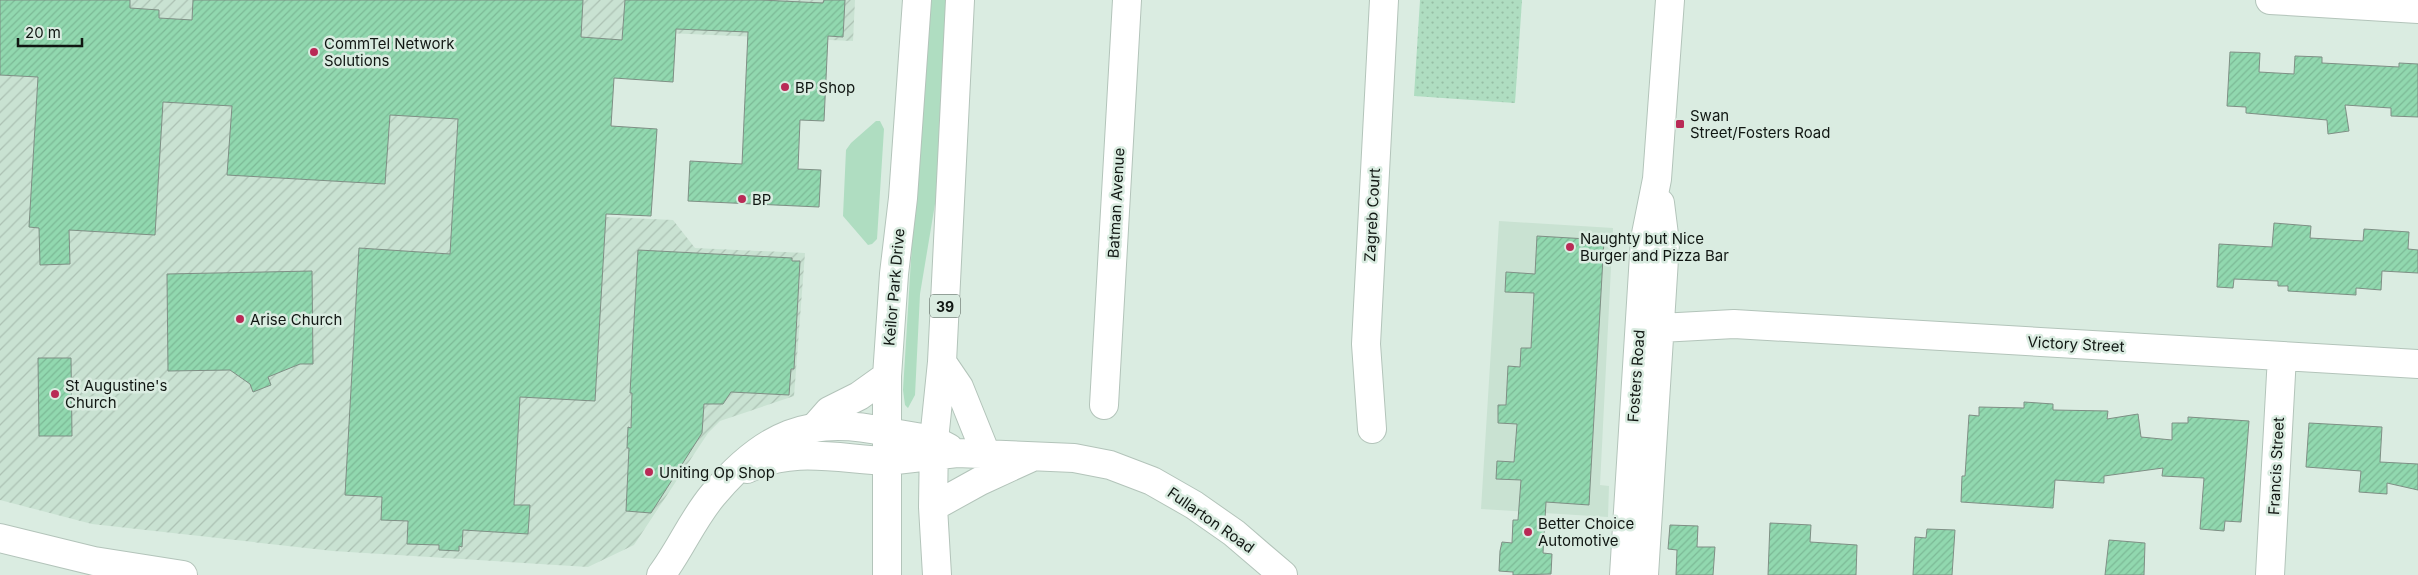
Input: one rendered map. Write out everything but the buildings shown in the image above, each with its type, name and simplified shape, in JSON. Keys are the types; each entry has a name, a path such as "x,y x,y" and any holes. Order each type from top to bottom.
{"street":[{"name":"Keilor Park Drive","path":"887,575 887,376 894,274 905,170 917,0"},
{"name":"39","path":"937,575 933,506 942,450 942,362 960,0"},
{"name":"Batman Avenue","path":"1104,405 1127,0"},
{"name":"Zagreb Court","path":"1372,429 1366,344 1384,0"},
{"name":"Fosters Road","path":"1644,575 1654,320 1644,239 1658,179 1670,0"},
{"path":"2270,0 2418,9"},
{"name":"Fosters Road","path":"1624,575 1654,320"},
{"name":"Victory Street","path":"1654,320 2418,364"},
{"name":"Francis Street","path":"2270,575 2282,356"},
{"path":"942,362 959,387 986,454"},
{"path":"814,428 829,411 859,396 887,376"},
{"name":"Fullarton Road","path":"661,575 713,495 766,444 792,433 814,428 850,426 887,432 942,450 1074,458 1110,465 1169,490 1234,533 1283,575"},
{"name":"Fullarton Road","path":"730,478 776,458 800,455 845,456 887,461 942,450"},
{"path":"933,506 980,481 1037,455"},
{"path":"0,538 94,561 183,575"}],"shaded area":[{"path":"0,0 855,0 853,41 666,33 609,78 606,217 673,220 695,248 805,253 794,396 720,421 708,433 634,545 588,567 333,551 92,524 0,500"},
{"path":"1499,221 1613,228 1600,485 1609,486 1608,517 1481,509"}],"green space":[{"path":"927,0 948,0 937,192 920,294 915,395 908,408 905,405 903,390"},
{"path":"1420,0 1522,0 1515,103 1414,96"},
{"path":"876,121 880,121 884,129 877,239 868,245 843,216 846,150 851,143"}],"place":[{"name":"CommTel Network Solutions","path":"314,52"},
{"name":"BP Shop","path":"785,87"},
{"name":"Swan Street/Fosters Road","path":"1680,124"},
{"name":"BP","path":"742,199"},
{"name":"Naughty but Nice Burger and Pizza Bar","path":"1570,247"},
{"name":"Arise Church","path":"240,319"},
{"name":"St Augustine's Church","path":"55,394"},
{"name":"Uniting Op Shop","path":"649,472"},
{"name":"Better Choice Automotive","path":"1528,532"}]}
